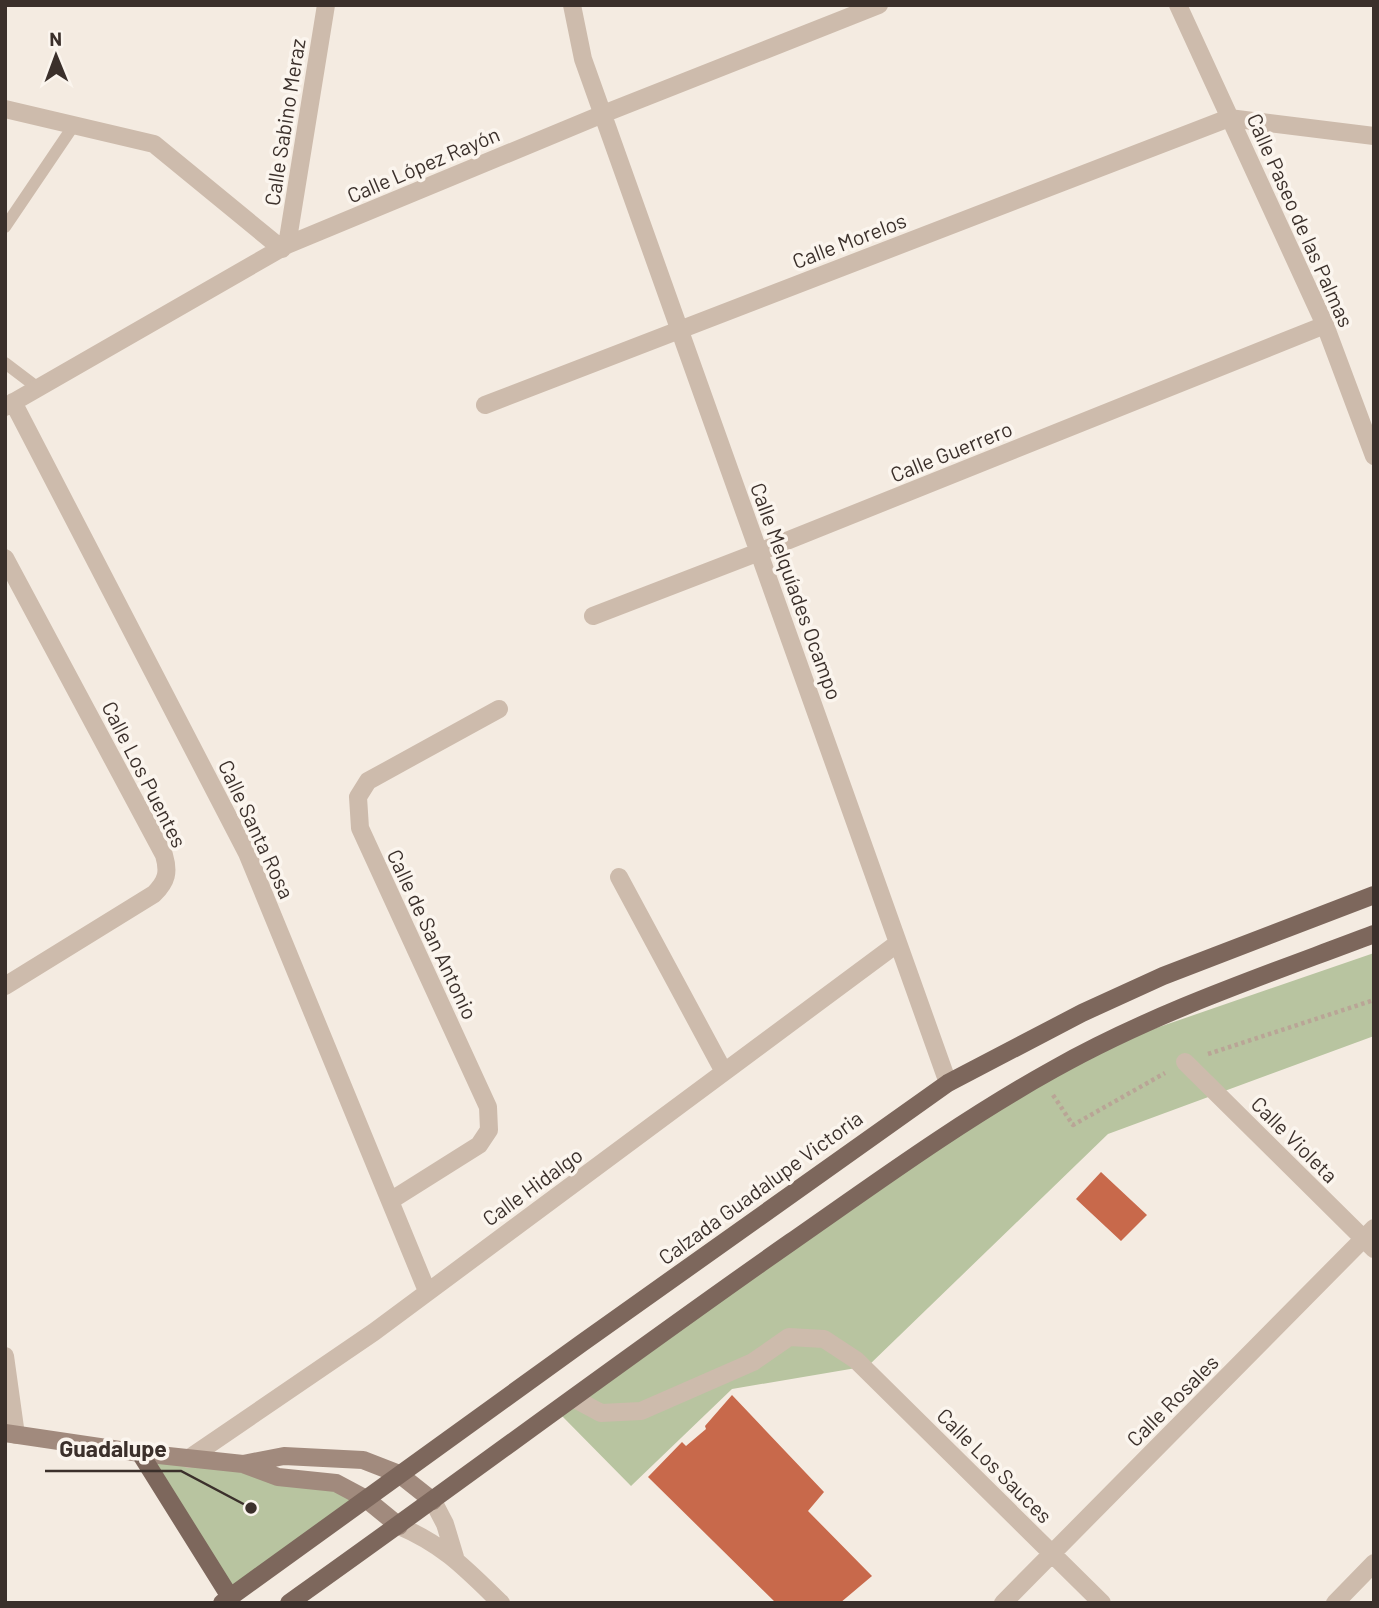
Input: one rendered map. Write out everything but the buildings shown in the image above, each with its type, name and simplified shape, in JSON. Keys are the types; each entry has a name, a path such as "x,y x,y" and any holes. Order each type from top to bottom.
{"main road":[{"name":"Calzada Guadalupe Victoria","path":"226,1600 948,1083 1082,1013 1163,976 1374,895"},
{"path":"289,1603 573,1398 989,1105 1119,1036 1207,997 1374,934"},
{"path":"10,1434 140,1453 243,1464 278,1477 336,1483 366,1499 399,1526"},
{"path":"140,1453 226,1600"},
{"path":"243,1464 284,1456 363,1460 399,1474 433,1501"}],"street":[{"name":"Calle Sabino Meraz","path":"284,247 326,5"},
{"name":"Calle Melquíades Ocampo","path":"572,5 583,59 948,1083"},
{"name":"Calle López Rayón","path":"9,405 284,247 856,10 879,5"},
{"name":"Calle Paseo de las Palmas","path":"1178,5 1325,325 1374,456"},
{"path":"5,109 154,144 284,247"},
{"path":"1230,118 1374,136"},
{"name":"Calle Morelos","path":"485,405 1230,118"},
{"name":"Calle Guerrero","path":"593,616 1325,325"},
{"name":"Calle Santa Rosa","path":"9,405 247,853 427,1291"},
{"name":"Calle Los Puentes","path":"5,558 163,855 167,874 164,884 154,894 5,986"},
{"name":"Calle de San Antonio","path":"390,1201 479,1145 489,1130 488,1107 360,828 358,797 368,781 499,709"},
{"path":"618,877 724,1072"},
{"name":"Calle Hidalgo","path":"188,1458 374,1332 898,943"},
{"name":"Calle Violeta","path":"1185,1062 1370,1239"},
{"name":"Calle Rosales","path":"1003,1603 1370,1239"},
{"name":"Calle Los Sauces","path":"573,1398 601,1413 641,1411 753,1362 789,1337 824,1339 856,1360 1102,1603"},
{"path":"5,1356 10,1434"},
{"path":"433,1501 445,1524 455,1558"},
{"path":"399,1526 425,1537 455,1558 501,1603"},
{"path":"1335,1603 1374,1563"}],"lane":[{"path":"5,227 74,125"},
{"path":"5,363 38,388"}],"path":[{"path":"1041,1076 1073,1125 1185,1062 1374,1000"}],"green space":[{"path":"1374,953 1374,1036 1108,1134 868,1366 732,1389 631,1486 562,1416 990,1107 1101,1047"},
{"path":"148,1457 336,1488 355,1499 232,1590"}],"place":[{"name":"Guadalupe","path":"251,1508"}]}
